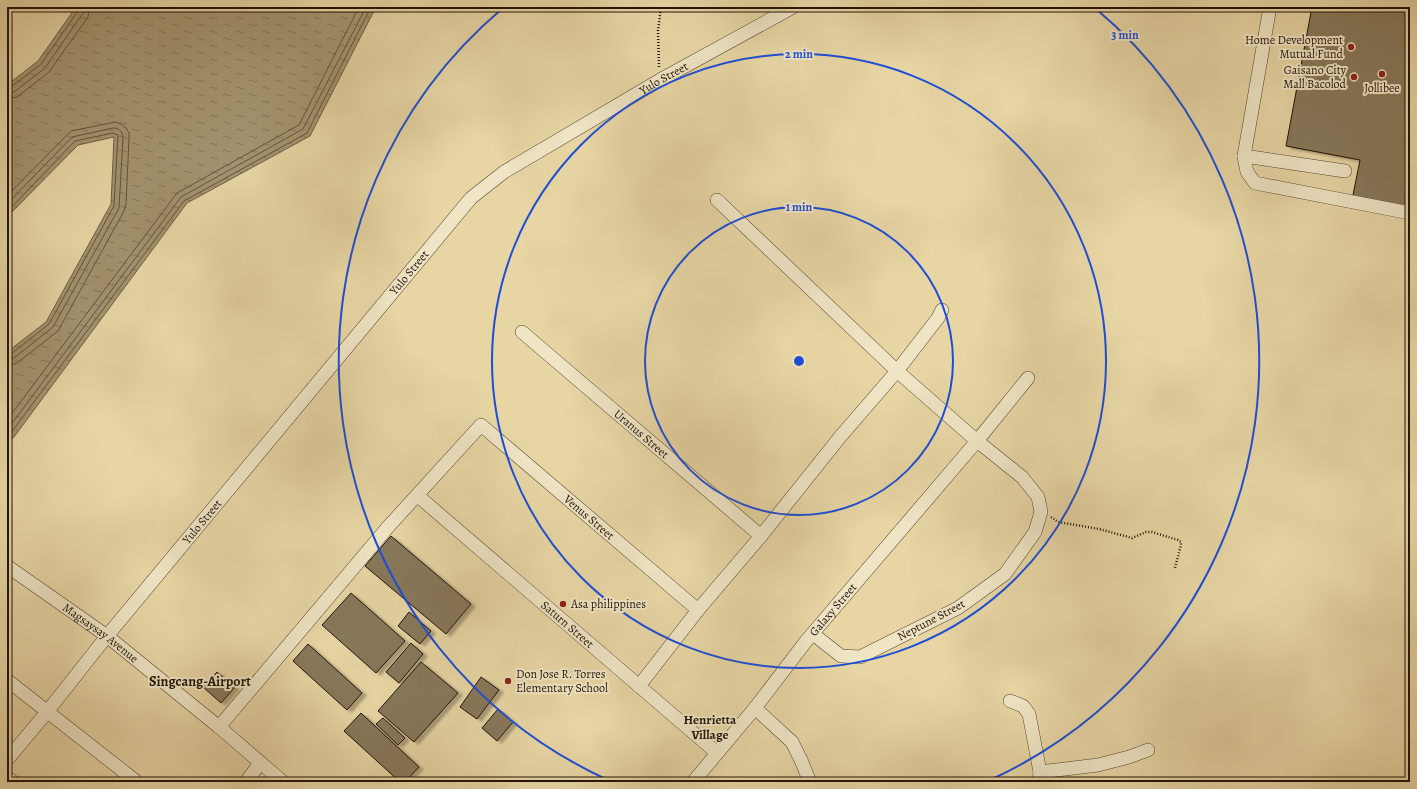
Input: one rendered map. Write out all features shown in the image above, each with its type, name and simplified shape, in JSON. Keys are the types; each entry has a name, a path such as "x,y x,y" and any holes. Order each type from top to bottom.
{"street":[{"name":"Yulo Street","path":"7,760 107,636 471,198 504,172 660,80 793,7"},
{"path":"1270,7 1244,156 1247,172 1255,183 1410,212"},
{"path":"1244,156 1345,171"},
{"path":"718,200 897,371 977,440"},
{"path":"639,686 698,610 761,536 840,437 897,371 938,318 942,310"},
{"name":"Uranus Street","path":"522,332 761,536"},
{"name":"Galaxy Street","path":"692,782 755,708 813,634 1028,378"},
{"name":"Venus Street","path":"418,496 480,425 698,610"},
{"name":"Neptune Street","path":"813,634 841,656 860,657 958,608 1005,574 1035,532 1041,512 1038,497 1022,477 977,440"},
{"path":"219,727 388,528 418,496"},
{"name":"Saturn Street","path":"418,496 717,753"},
{"name":"Magsaysay Avenue","path":"7,566 107,636 219,727 283,782"},
{"path":"7,680 137,782"},
{"path":"1010,701 1023,706 1029,714 1040,777 1128,758 1148,750"},
{"path":"755,708 792,742 810,782"},
{"path":"246,782 260,763"},
{"path":"7,777 13,782"}],"path":[{"path":"660,80 657,47 661,7"},
{"path":"1058,522 1099,529 1132,538 1146,532 1152,532 1178,540 1181,542 1181,545 1175,568"}],"water":[{"path":"76,7 376,7 310,136 187,203 14,437 7,444 7,352 46,322 111,204 114,137 78,145 7,217 7,85 38,61"},
{"path":"928,7 1020,7 974,11"}],"building":[{"name":"Gaisano City Mall Bacolod","path":"1312,7 1410,7 1410,210 1352,200 1360,160 1286,146"},
{"path":"391,536 471,604 446,634 365,566"},
{"path":"351,593 405,641 376,673 322,625"},
{"path":"409,612 431,631 420,644 398,626"},
{"path":"411,643 423,654 399,683 386,672"},
{"path":"308,644 362,693 347,710 293,661"},
{"path":"421,662 458,693 414,742 378,711"},
{"path":"217,672 235,687 221,703 203,687"},
{"path":"481,677 499,690 477,719 460,707"},
{"path":"498,709 513,722 497,741 482,728"},
{"path":"361,713 419,767 405,782 400,782 344,731"},
{"path":"383,718 405,738 398,745 376,724"}],"place":[{"name":"Home Development Mutual Fund","path":"1351,47"},
{"name":"Jollibee","path":"1382,74"},
{"name":"Gaisano City Mall Bacolod","path":"1354,77"},
{"name":"Asa philippines","path":"563,604"},
{"name":"Don Jose R. Torres Elementary School","path":"508,681"}],"district":[{"name":"Singcang-Airport","path":"200,681"},
{"name":"Henrietta Village","path":"710,726"}]}
